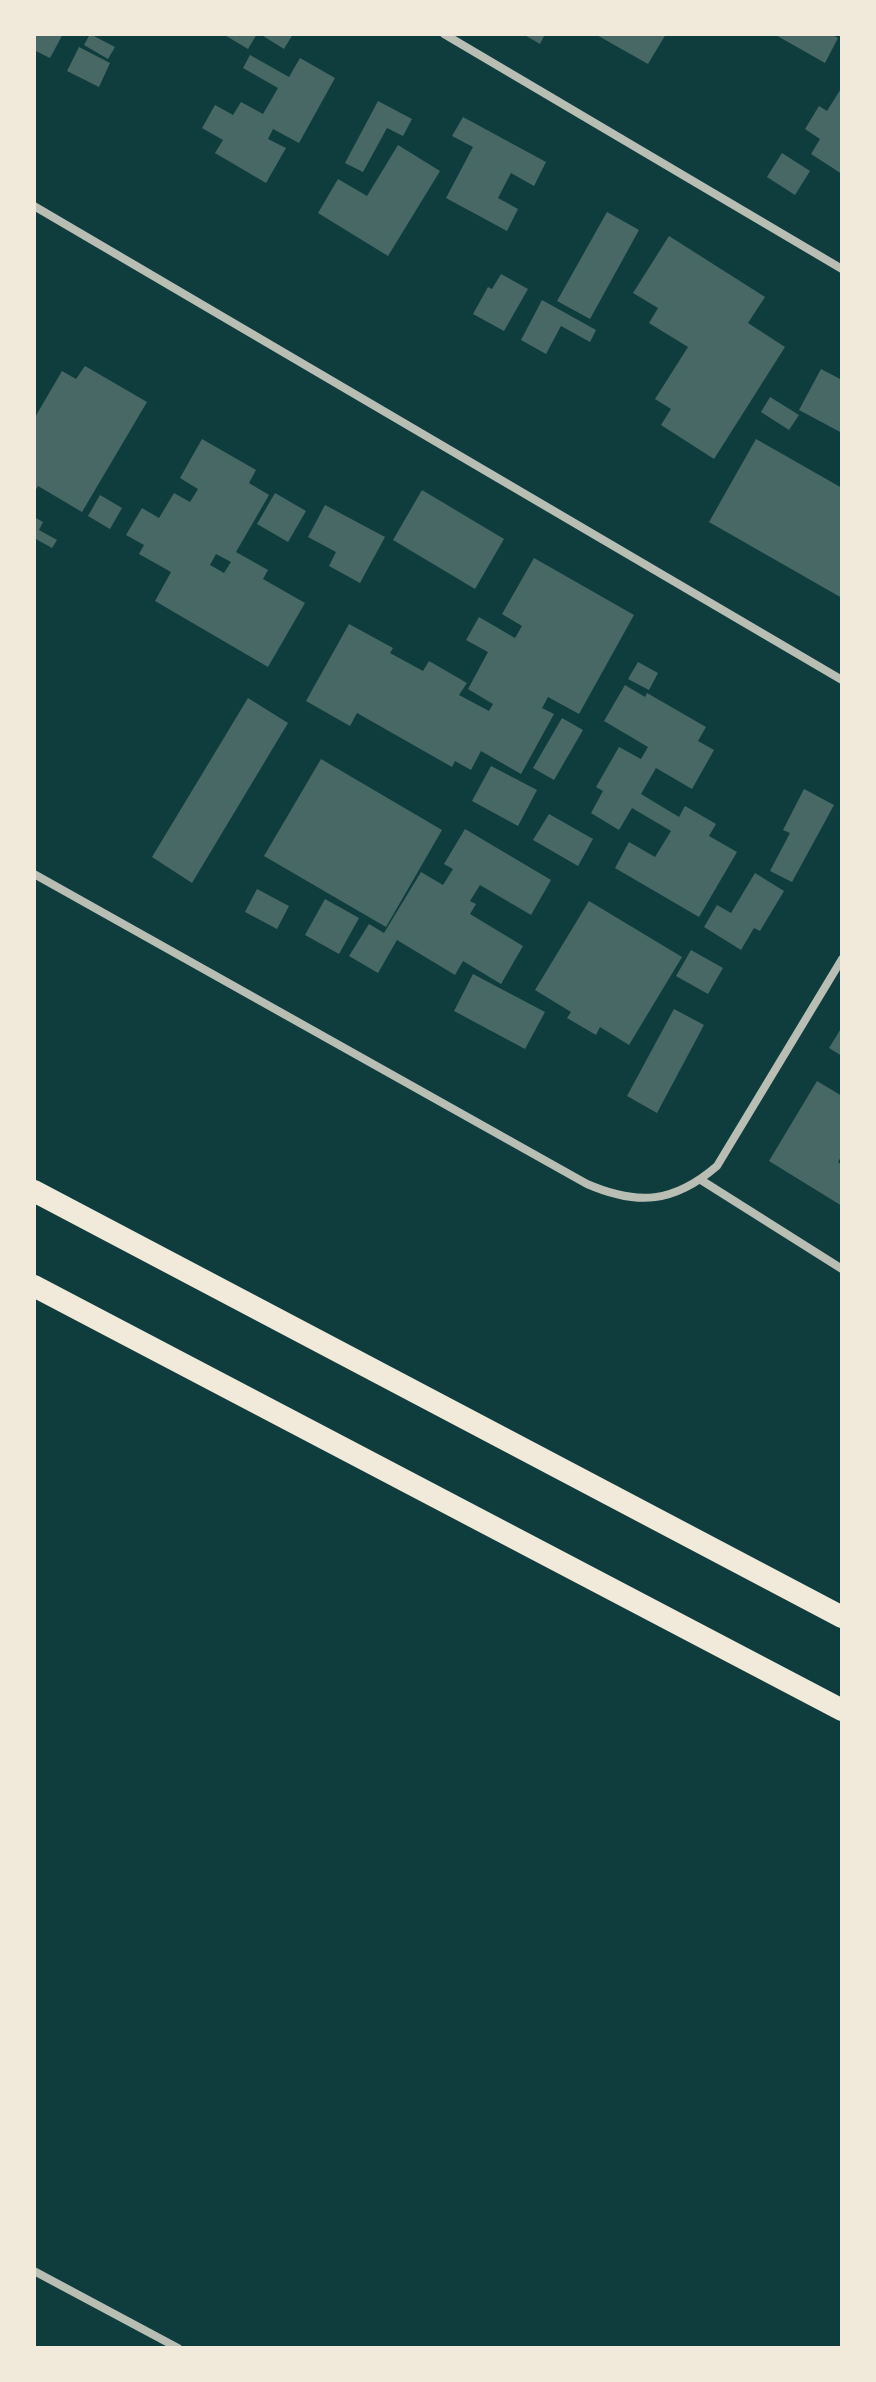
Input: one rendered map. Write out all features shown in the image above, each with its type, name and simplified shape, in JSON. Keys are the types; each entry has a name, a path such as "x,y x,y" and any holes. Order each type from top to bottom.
{"highway":[{"path":"34,1191 842,1617"},
{"path":"34,1286 842,1710"}],"street":[{"path":"444,34 842,269"},
{"path":"34,206 842,680"},
{"path":"34,874 587,1184 615,1196 644,1200 674,1194 701,1180 717,1166 842,959"},
{"path":"701,1180 842,1269"},
{"path":"34,2271 178,2348"}],"building":[{"path":"34,34 63,34 50,58 34,50"},
{"path":"90,34 115,47 108,59 84,45"},
{"path":"223,34 257,34 248,49"},
{"path":"260,34 293,34 284,49"},
{"path":"523,34 545,34 540,44"},
{"path":"595,34 666,34 648,64"},
{"path":"774,34 831,34 838,38 825,63"},
{"path":"79,47 110,63 99,87 67,71"},
{"path":"250,55 289,77 300,58 335,78 299,143 273,129 268,139 286,148 266,183 215,153 223,140 202,128 215,105 233,115 241,102 263,114 278,88 243,68"},
{"path":"842,87 842,174 811,154 820,139 805,129 819,106 827,111"},
{"path":"378,101 412,119 403,136 387,128 363,172 345,163"},
{"path":"463,117 546,162 534,186 511,173 498,198 518,209 507,231 446,198 473,147 452,136"},
{"path":"398,145 440,171 388,256 318,213 338,179 367,196"},
{"path":"782,153 810,171 795,195 767,177"},
{"path":"607,212 639,230 590,319 557,301"},
{"path":"669,236 765,297 748,323 785,347 714,459 661,425 671,409 655,399 688,347 649,323 658,308 633,293"},
{"path":"501,274 528,289 504,331 473,314 488,287 492,289"},
{"path":"542,300 596,330 590,342 561,326 546,354 521,340"},
{"path":"85,366 147,402 82,512 38,486 34,493 34,419 62,371 76,379"},
{"path":"821,369 842,380 842,433 799,410"},
{"path":"770,397 799,415 789,430 761,412"},
{"path":"202,439 256,470 249,483 269,495 236,552 268,570 263,579 305,603 268,667 155,601 171,572 139,554 144,545 126,535 142,508 159,518 174,493 190,502 198,489 180,478","holes":["216,554 231,562 224,573 210,565"]},
{"path":"756,439 842,488 842,598 709,522"},
{"path":"422,490 504,539 475,589 393,540"},
{"path":"275,493 306,511 288,542 257,524"},
{"path":"100,495 122,508 110,529 88,516"},
{"path":"325,505 385,537 360,583 329,566 336,552 308,537"},
{"path":"34,517 43,522 39,530 57,540 52,548 34,538"},
{"path":"534,558 634,615 579,714 548,697 542,708 554,714 521,774 481,751 471,770 455,761 452,767 357,713 350,726 306,701 349,624 393,648 390,653 423,671 429,661 467,683 459,695 489,711 493,704 468,689 488,652 466,640 479,617 515,638 522,626 502,614"},
{"path":"638,662 658,673 649,690 628,679"},
{"path":"625,685 645,697 647,693 706,727 698,741 714,750 692,789 656,768 641,794 679,817 685,806 716,824 709,836 737,852 699,917 615,868 629,842 655,857 671,831 632,808 619,830 591,813 603,791 596,787 619,747 641,759 648,747 604,721"},
{"path":"248,698 288,723 192,883 152,857"},
{"path":"562,718 583,730 554,780 533,768"},
{"path":"321,759 442,830 386,927 264,856"},
{"path":"491,766 537,790 518,826 472,801"},
{"path":"804,789 834,805 792,882 770,871 790,833 783,830"},
{"path":"549,814 593,839 578,866 533,840"},
{"path":"465,829 551,880 531,915 480,885 470,901 476,904 470,914 523,946 501,984 463,961 455,975 397,940 378,973 349,956 369,924 384,933 421,872 443,885 453,869 444,864"},
{"path":"755,873 784,891 760,931 754,928 741,950 704,927 717,905 731,913"},
{"path":"257,889 289,906 277,929 245,912"},
{"path":"325,899 359,918 339,954 305,935"},
{"path":"589,901 682,957 629,1045 600,1027 596,1035 567,1018 571,1012 535,990"},
{"path":"691,950 723,968 708,994 676,976"},
{"path":"473,974 545,1012 525,1049 454,1011"},
{"path":"674,1009 704,1025 657,1113 627,1096"},
{"path":"842,1027 842,1056 829,1048"},
{"path":"817,1081 842,1096 842,1155 838,1162 842,1165 842,1206 769,1161"}]}
